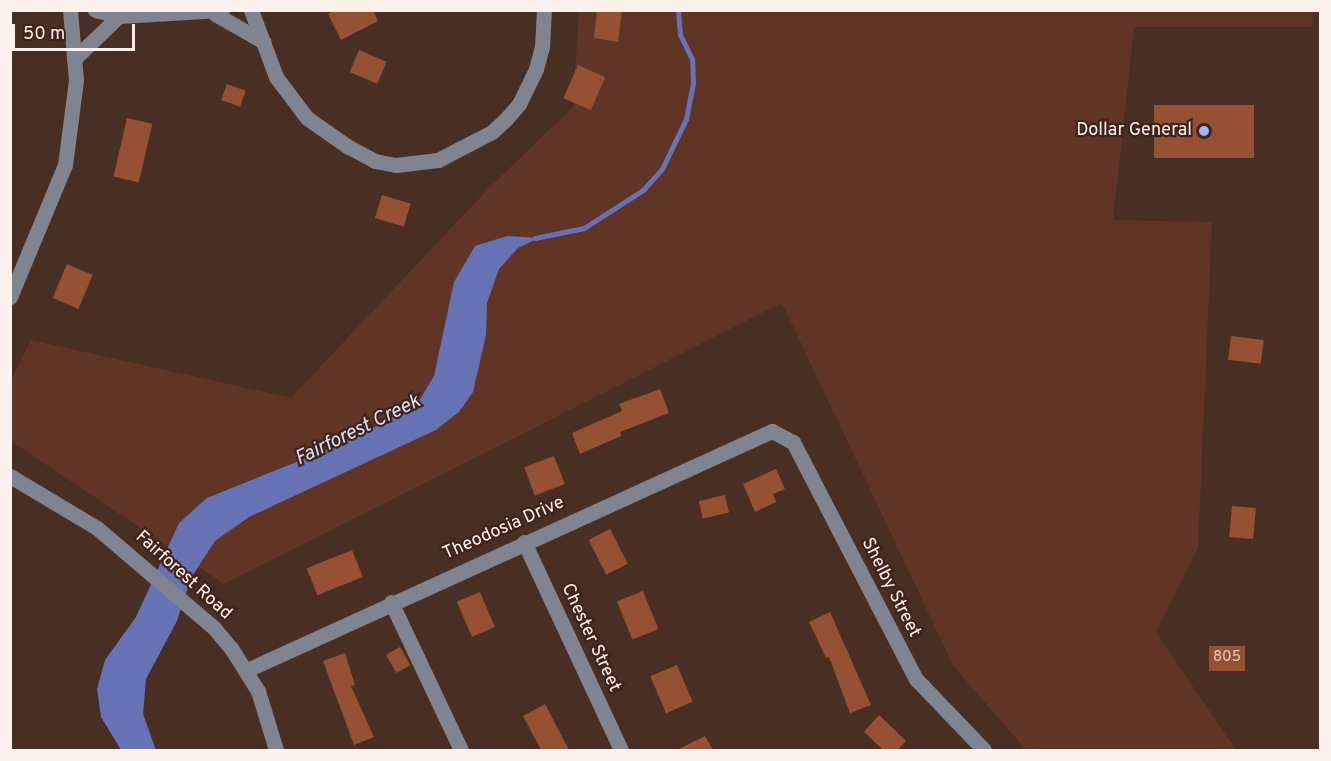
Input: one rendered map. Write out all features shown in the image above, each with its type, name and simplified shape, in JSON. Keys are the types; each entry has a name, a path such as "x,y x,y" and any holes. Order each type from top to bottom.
{"street":[{"path":"10,297 65,165 73,123 74,59 70,10"},
{"path":"95,10 119,16 218,12 264,42"},
{"path":"252,10 285,92 320,130 375,161 417,165 438,160 492,132 519,104 543,47 544,10"},
{"path":"74,59 119,16"},
{"name":"Theodosia Drive","path":"247,670 765,432 779,432"},
{"name":"Shelby Street","path":"779,432 793,442 916,679 984,750"},
{"name":"Fairforest Road","path":"10,476 97,528 150,570 192,608 247,670 267,713 276,750"},
{"name":"Chester Street","path":"524,542 621,750"},
{"path":"391,602 461,750"}],"shaded area":[{"path":"579,11 1313,11 1312,27 1134,27 1113,220 1212,222 1198,548 1156,632 1236,750 1026,750 954,667 782,303 224,584 11,441 10,383 31,340 291,398 485,192 573,107"}],"water":[{"path":"507,236 539,238 518,248 499,269 487,303 486,335 473,392 459,412 436,430 249,517 215,541 191,578 177,621 146,679 143,714 156,750 121,750 101,717 97,689 105,660 136,617 179,523 207,498 356,438 419,401 434,376 454,282 475,246"}],"building":[{"path":"335,10 373,10 378,21 341,40 328,14"},
{"path":"597,10 622,10 618,42 594,38"},
{"path":"359,50 387,62 377,84 350,72"},
{"path":"578,65 605,77 591,110 563,98"},
{"path":"227,84 246,91 240,107 221,100"},
{"name":"Dollar General","path":"1154,105 1254,105 1254,158 1154,158"},
{"path":"127,118 152,124 139,182 114,176"},
{"path":"382,195 411,204 404,227 375,218"},
{"path":"67,264 93,275 78,309 53,298"},
{"path":"1231,336 1264,340 1261,364 1228,360"},
{"path":"660,389 669,413 620,432 621,436 580,454 572,433 622,411 619,404"},
{"path":"554,456 565,484 535,495 524,467"},
{"path":"776,469 785,489 773,494 776,502 755,512 743,484"},
{"path":"725,495 729,513 703,519 699,501"},
{"path":"1232,506 1256,508 1253,539 1229,537"},
{"path":"610,529 628,564 606,575 589,540"},
{"path":"352,550 363,577 317,595 307,568"},
{"path":"643,591 658,629 632,640 617,601"},
{"path":"480,592 495,627 472,637 457,602"},
{"path":"830,612 871,705 850,713 829,657 826,658 809,622"},
{"path":"1209,646 1245,646 1245,671 1209,671"},
{"path":"400,647 410,665 396,673 386,655"},
{"path":"345,653 355,685 351,686 374,737 354,745 323,661"},
{"path":"677,665 693,702 666,713 650,676"},
{"path":"545,704 569,750 541,750 523,716"},
{"path":"879,715 906,741 897,750 883,750 864,732"},
{"path":"705,736 713,750 677,750"}],"waterway":[{"name":"Fairforest Creek","path":"535,238 584,228 643,190 662,169 686,119 693,83 692,59 680,34 678,10"}],"place":[{"name":"Dollar General","path":"1204,131"}]}
